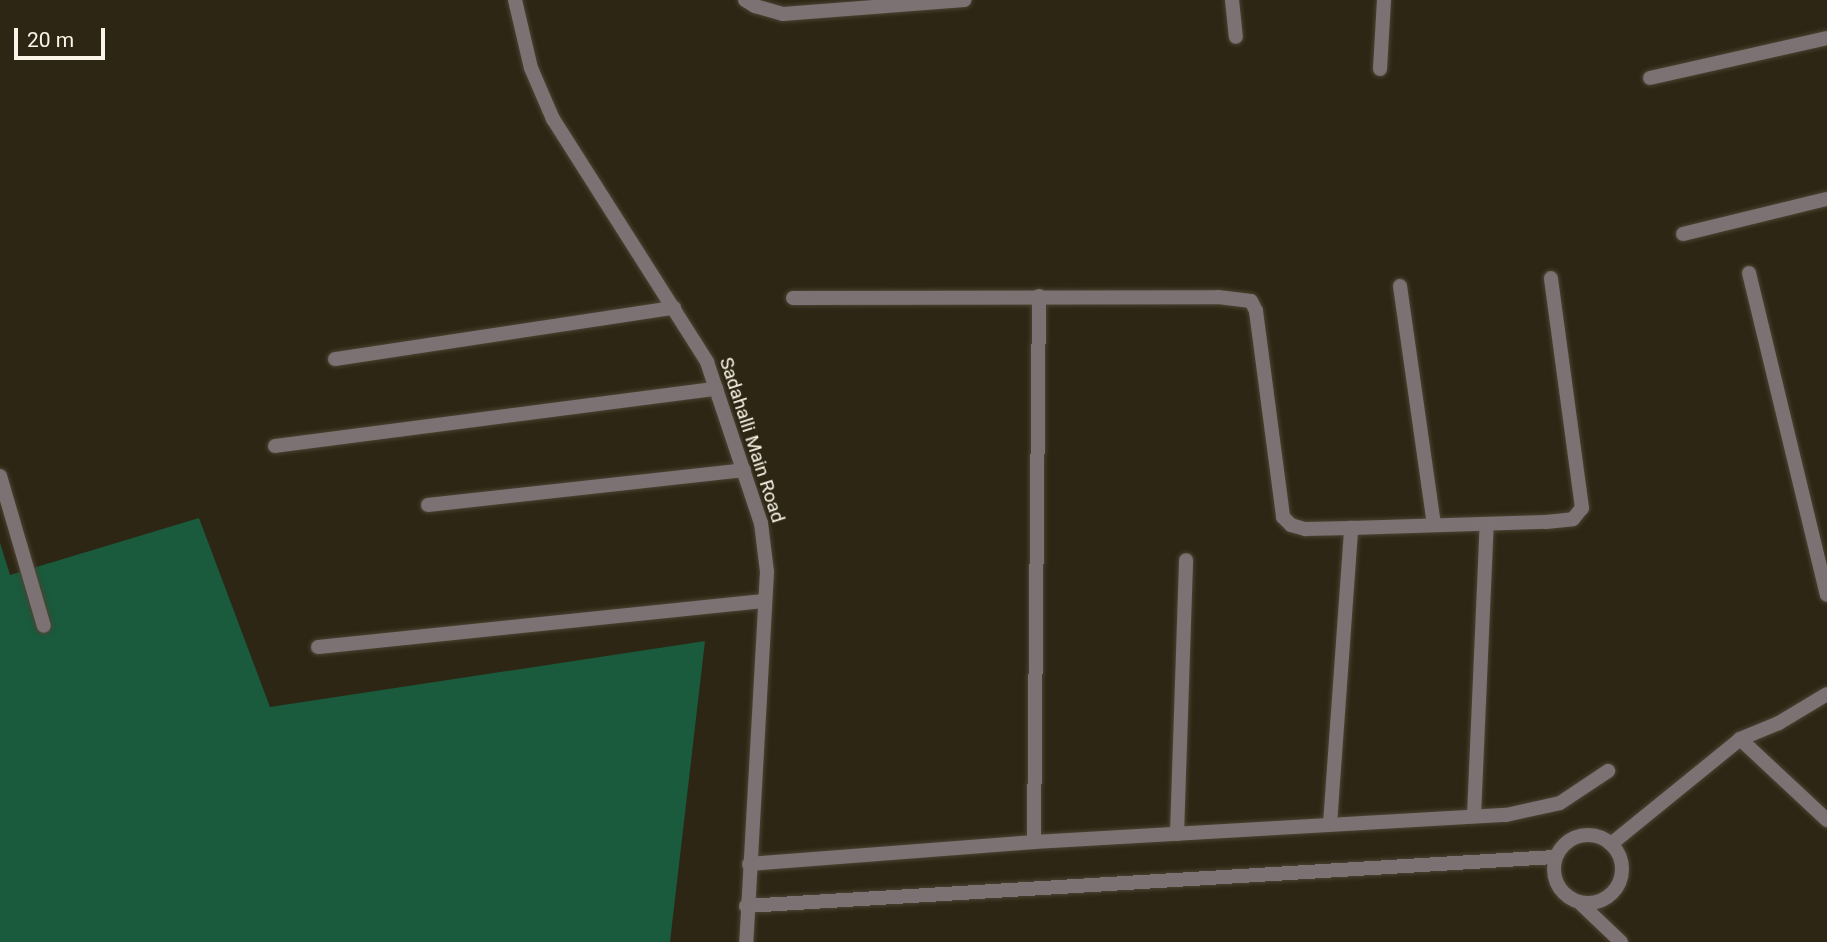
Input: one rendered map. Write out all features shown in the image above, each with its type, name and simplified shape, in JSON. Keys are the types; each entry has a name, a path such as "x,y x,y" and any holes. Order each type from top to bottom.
{"street":[{"name":"Sadahalli Main Road","path":"515,0 540,94 707,362 761,523 765,545 764,601 746,942"},
{"path":"746,0 755,6 783,14 964,0"},
{"path":"1232,0 1236,37"},
{"path":"1380,69 1384,0"},
{"path":"1650,78 1827,38"},
{"path":"1682,234 1827,199"},
{"path":"1749,273 1827,595"},
{"path":"793,298 1218,297 1251,301 1256,311 1283,517 1291,525 1305,529 1351,528 1573,519 1582,508 1551,278"},
{"path":"1400,286 1434,525"},
{"path":"1034,842 1039,296"},
{"path":"335,359 674,308"},
{"path":"275,446 716,389"},
{"path":"428,505 744,470"},
{"path":"0,476 44,626"},
{"path":"1474,816 1487,524"},
{"path":"1329,824 1351,528"},
{"path":"1177,834 1186,560"},
{"path":"318,647 764,601"},
{"path":"1611,844 1740,739 1779,723 1827,694"},
{"path":"1740,739 1827,820"},
{"path":"749,864 1034,842 1506,815 1560,803 1608,771"},
{"path":"1579,902 1601,900 1618,885 1621,864 1611,844 1602,838 1580,836 1561,847 1555,857 1555,879 1560,889 1579,902 1621,942"},
{"path":"746,906 1555,857"}],"green space":[{"path":"199,518 270,707 705,641 670,942 0,942 0,543 10,575"}]}
